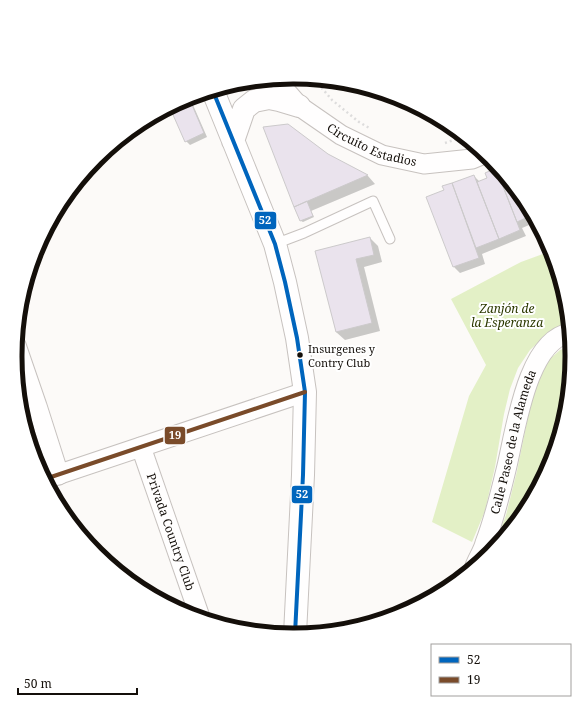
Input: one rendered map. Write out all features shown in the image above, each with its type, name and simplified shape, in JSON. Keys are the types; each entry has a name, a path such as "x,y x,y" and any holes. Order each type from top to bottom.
{"highway":[{"path":"223,94 224,106 233,142"},
{"path":"215,96 275,244 297,338 305,392 303,475 294,628"},
{"path":"233,142 244,109 254,101 270,98 299,106"}],"street":[{"name":"Circuito Estadios","path":"282,85 299,106 341,135 382,155 424,164 472,159 478,157"},
{"name":"Calle Paseo de la Alameda","path":"482,551 497,503 525,389 535,364 548,345 564,334"},
{"path":"22,364 37,406 52,477 305,392"},
{"name":"Privada Country Club","path":"141,447 198,610"}],"lane":[{"path":"275,244 304,233 373,201 390,239"}],"path":[{"path":"320,86 332,100 359,122 372,129"},
{"path":"442,144 456,139"}],"green space":[{"name":"Zanjón de la Esperanza","path":"545,253 556,286 563,327 548,333 530,350 518,368 510,389 504,414 495,467 485,511 472,542 432,522 469,396 486,365 451,299 521,262"},
{"path":"565,348 563,391 551,443 529,492 499,534 506,515 517,471 534,387 543,365 560,350"}],"building":[{"path":"192,104 204,133 185,142 172,113"},
{"path":"288,124 328,154 368,175 294,207 263,127"},
{"path":"491,170 501,181 520,230 499,239 477,182 487,178 485,173"},
{"path":"474,175 499,239 476,248 452,183"},
{"path":"452,183 479,258 453,267 426,197 444,190 442,186"},
{"path":"502,184 509,191 527,217 517,222"},
{"path":"307,201 313,216 300,221 294,207"},
{"path":"370,237 374,255 356,259 372,323 336,332 315,251"}],"transit line":[{"name":"52","path":"215,96 275,244 297,338 305,392 303,475 295,628"},
{"name":"19","path":"51,477 305,392"}],"place":[{"name":"Insurgenes y Contry Club","path":"300,355"}]}
